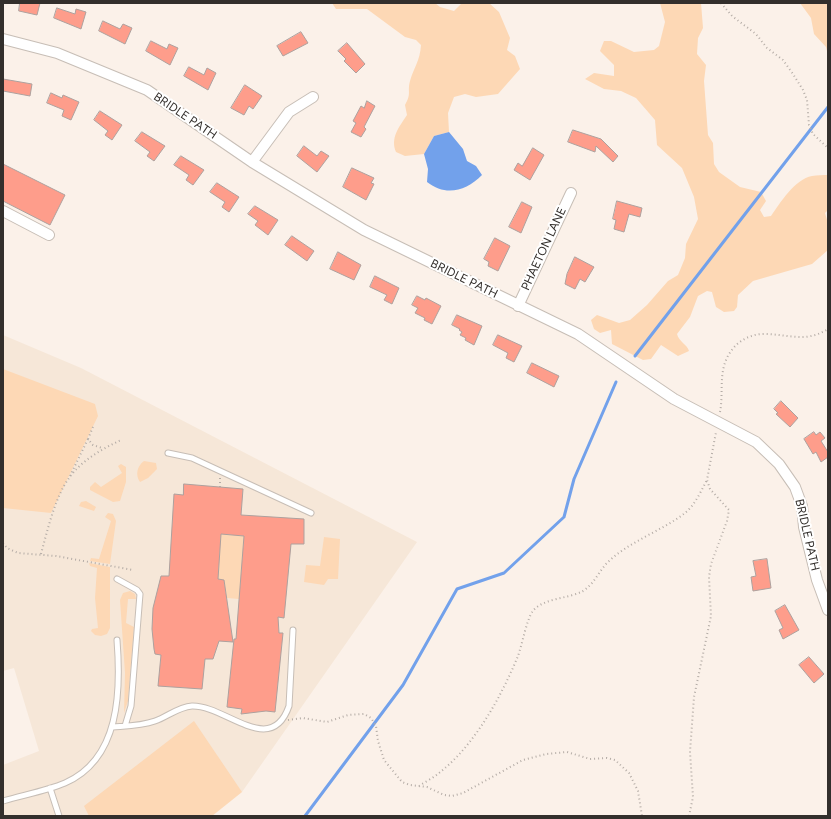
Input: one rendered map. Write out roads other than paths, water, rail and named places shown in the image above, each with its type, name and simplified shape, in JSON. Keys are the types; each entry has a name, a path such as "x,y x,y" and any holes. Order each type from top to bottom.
{"street":[{"name":"BRIDLE PATH","path":"3,39 57,53 147,90 252,162 364,230 578,334 674,399 756,442 779,464 795,487 802,506 804,527 820,591 828,610"},
{"path":"252,162 289,112 313,97"},
{"name":"PHAETON LANE","path":"518,306 571,193"},
{"path":"3,211 49,235"}],"lane":[{"path":"168,453 192,458 311,513"},
{"path":"117,579 137,590 140,594 130,710 125,726"},
{"path":"113,728 144,725 190,706 213,710 257,730 272,727 285,718 289,706 293,630"},
{"path":"3,801 66,783 85,772 99,755 113,728 117,705 119,666 117,640"},
{"path":"50,788 59,816"}],"water":[{"path":"449,132 463,149 467,161 476,166 482,175 476,181 463,188 449,191 434,187 427,182 428,169 424,154 434,136"}],"waterway":[{"path":"635,356 828,107"},
{"path":"305,816 403,685 457,589 504,573 564,517 574,479 616,382"}]}
